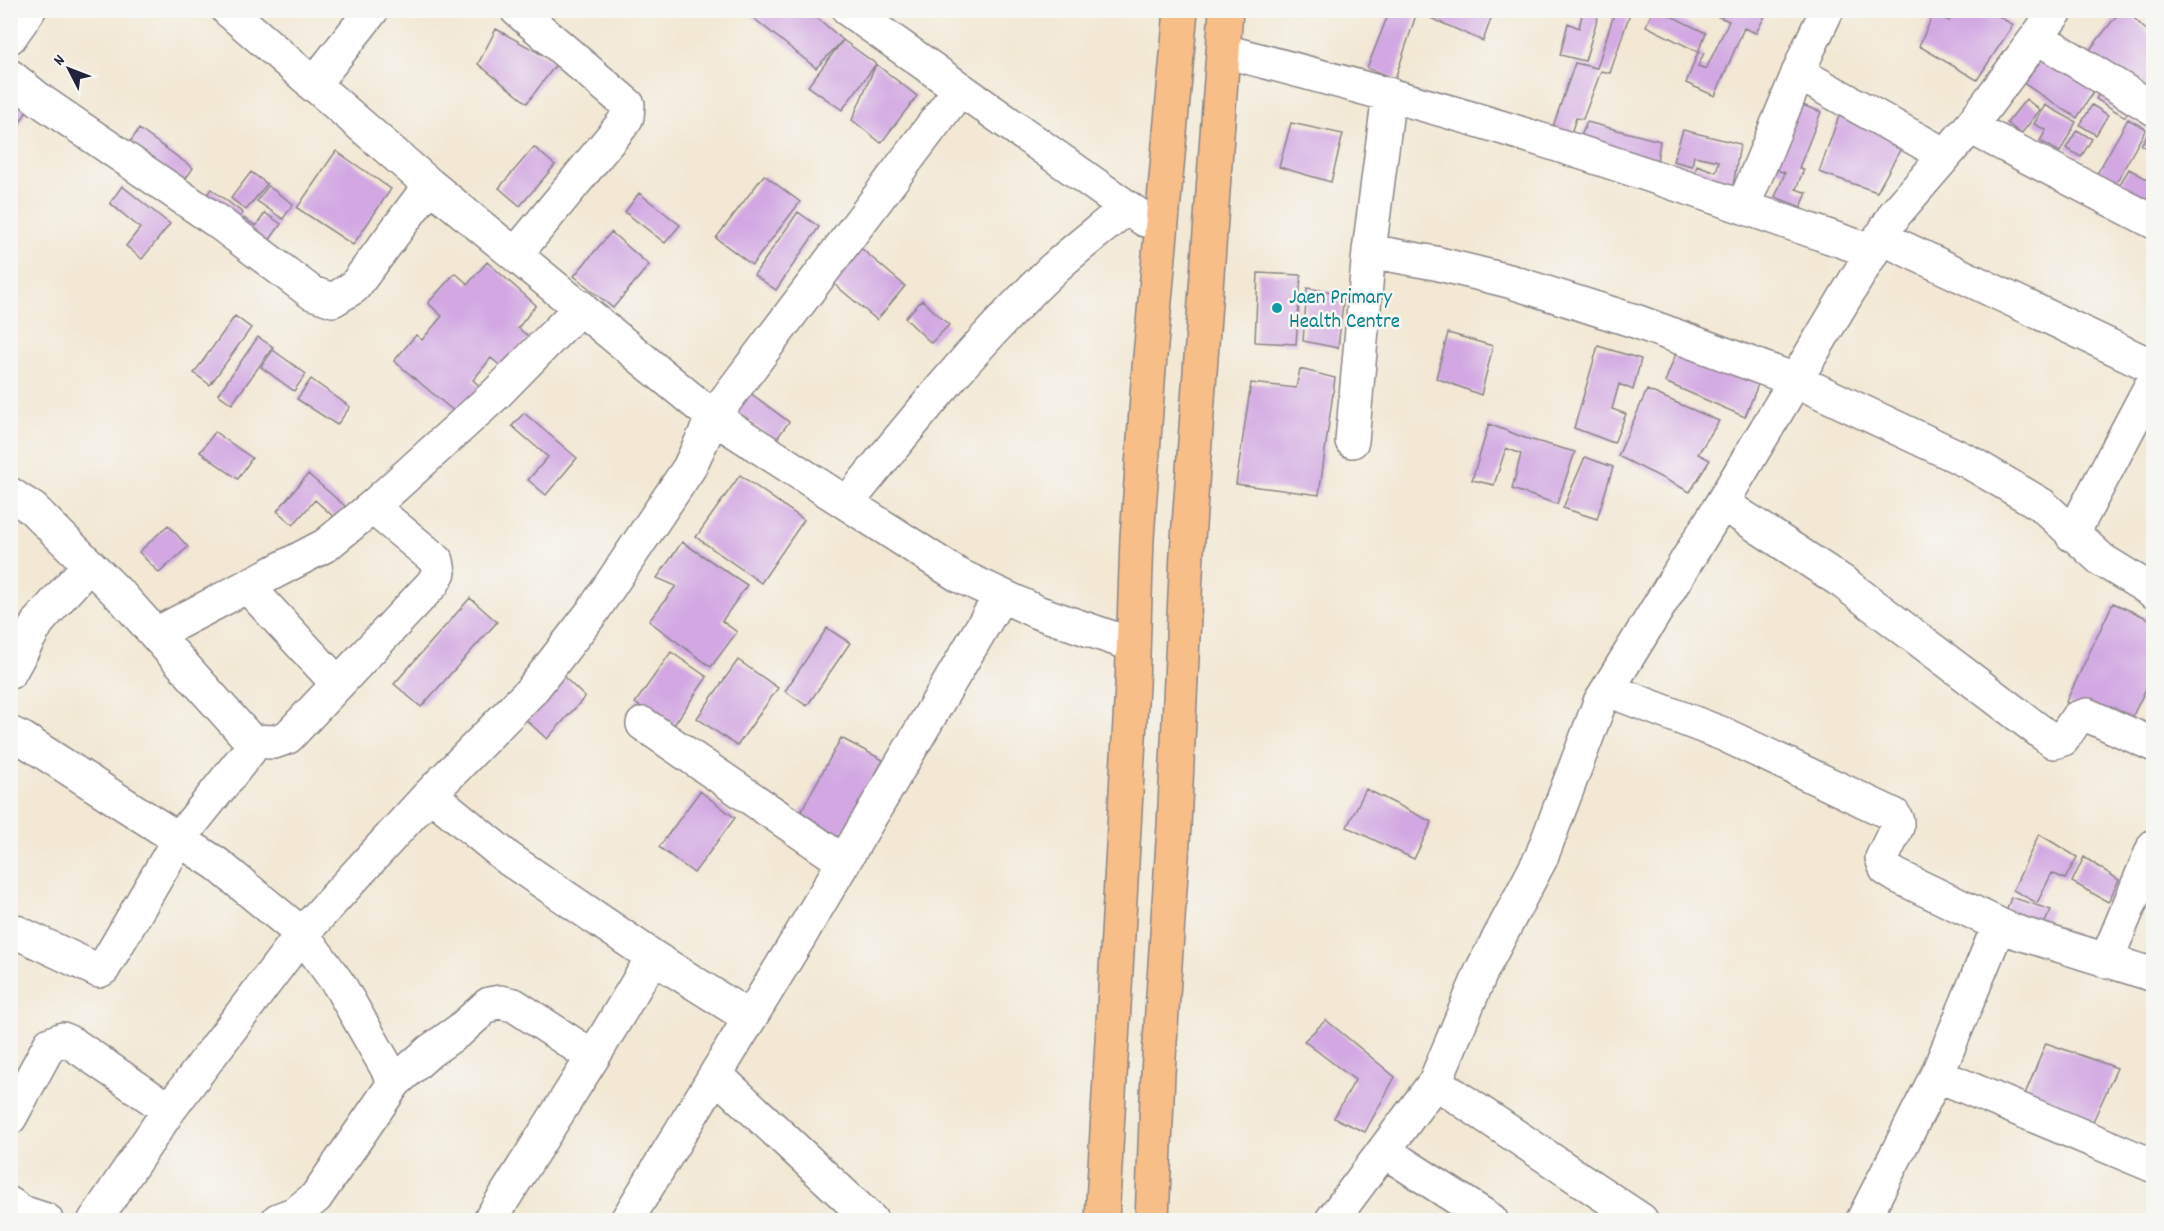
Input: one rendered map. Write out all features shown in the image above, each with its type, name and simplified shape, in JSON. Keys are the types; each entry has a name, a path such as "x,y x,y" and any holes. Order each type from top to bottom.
{"main road":[{"path":"1102,1221 1137,538 1181,10"},
{"path":"1152,1221 1187,553 1226,10"}],"street":[{"path":"10,37 29,10"},
{"path":"228,10 430,185 713,417 958,575 1037,612 1133,645"},
{"path":"312,85 372,10"},
{"path":"516,254 621,126 627,117 628,105 517,10"},
{"path":"849,10 1161,232"},
{"path":"1743,207 1798,73 1827,10"},
{"path":"1332,1221 1435,1082 1482,970 1541,858 1600,702 1895,214 1970,127 2042,20 2154,109"},
{"path":"1224,51 1389,94 1622,165 1743,207 1875,244 2154,367"},
{"path":"1798,73 1945,155"},
{"path":"10,76 41,101 218,222 312,293 333,300 354,287 430,185"},
{"path":"95,1221 169,1110 302,934 430,794 531,692 593,611 689,468 713,417 960,89"},
{"path":"1352,441 1369,251 1389,94"},
{"path":"1970,127 2154,222"},
{"path":"847,503 935,394 1002,322 1051,272 1127,207"},
{"path":"1369,251 1435,263 1509,281 1638,322 1795,380 1969,462 2042,506 2102,560 2154,592"},
{"path":"156,634 326,545 372,507 496,394 581,307"},
{"path":"2072,535 2154,380"},
{"path":"10,494 33,509 89,565 156,634 251,741 274,742 288,737 433,583 439,572 437,561 372,507"},
{"path":"1722,503 1844,583 2054,742 2063,739 2078,718 2087,715 2154,745"},
{"path":"10,672 38,622 89,565"},
{"path":"248,587 338,684"},
{"path":"627,1221 1001,595"},
{"path":"1608,690 1722,734 1894,815 1897,827 1882,858 1886,869 1897,876 2010,930 2154,975"},
{"path":"643,724 844,861"},
{"path":"10,733 217,864 302,934 340,986 395,1083"},
{"path":"10,929 99,971 103,969 179,838 250,750 251,741"},
{"path":"430,794 509,859 653,957 750,1018"},
{"path":"2106,961 2154,846"},
{"path":"1863,1221 1937,1075 1999,925"},
{"path":"490,1221 653,957"},
{"path":"278,1221 296,1213 316,1197 395,1083 430,1051 460,1030 489,1004 500,1002 514,1005 593,1057"},
{"path":"10,1118 50,1044 63,1039 169,1110"},
{"path":"716,1075 871,1221"},
{"path":"1937,1075 2154,1166"},
{"path":"1435,1082 1641,1221"},
{"path":"1384,1150 1491,1221"},
{"path":"10,1204 21,1212 45,1221"}],"building":[{"path":"758,10 808,10 843,40 816,68 752,17"},
{"path":"1390,10 1494,10 1483,41 1417,12 1395,79 1367,68"},
{"path":"1572,10 1608,10 1607,15 1599,13 1585,61 1560,55 1568,23 1579,28 1582,15"},
{"path":"1610,10 1631,10 1610,73 1601,71 1583,119 1576,118 1569,139 1550,135 1575,63 1597,68 1613,17 1610,15"},
{"path":"1653,10 1659,10 1706,33 1698,52 1646,26"},
{"path":"1720,10 1768,10 1756,33 1744,28 1715,96 1686,83 1698,52 1704,53 1698,66 1706,69 1729,21 1717,16"},
{"path":"1955,10 1989,10 2013,25 1977,80 1919,46 1934,13 1949,21"},
{"path":"2121,10 2126,10 2154,38 2154,103 2084,57"},
{"path":"496,29 557,63 527,103 478,64"},
{"path":"843,40 876,64 842,110 808,86"},
{"path":"2043,52 2096,88 2077,118 2023,83"},
{"path":"876,64 917,96 881,143 852,120"},
{"path":"2101,91 2130,108 2125,117 2096,99"},
{"path":"10,99 28,109 10,140"},
{"path":"2026,99 2040,110 2021,134 2007,123"},
{"path":"1792,101 1821,112 1799,168 1804,169 1796,189 1807,193 1801,207 1775,197 1785,173 1772,168"},
{"path":"2045,105 2076,122 2060,152 2040,141 2046,130 2034,124"},
{"path":"2092,105 2108,115 2096,135 2080,125"},
{"path":"1839,116 1905,141 1877,192 1819,172"},
{"path":"2128,119 2146,129 2111,192 2093,181"},
{"path":"1587,122 1660,141 1656,168 1578,143"},
{"path":"1291,123 1343,134 1331,182 1279,167"},
{"path":"2154,124 2154,152 2141,145"},
{"path":"139,129 193,168 178,190 123,152"},
{"path":"1683,130 1740,144 1732,192 1692,185 1697,165 1716,172 1719,161 1694,156 1692,166 1673,161"},
{"path":"2077,130 2092,139 2081,157 2066,148"},
{"path":"534,147 555,165 520,206 499,188"},
{"path":"336,151 391,189 353,245 297,208"},
{"path":"2129,169 2154,183 2154,216 2114,194"},
{"path":"251,172 267,184 246,210 231,198"},
{"path":"764,175 800,202 752,265 716,238"},
{"path":"122,186 170,224 142,259 126,246 140,228 110,203"},
{"path":"268,186 293,204 283,219 257,201"},
{"path":"211,189 243,213 232,228 199,205"},
{"path":"639,193 680,225 665,243 625,212"},
{"path":"798,212 819,227 776,290 754,275"},
{"path":"265,213 281,224 264,248 237,229 244,218 256,226"},
{"path":"611,232 649,265 613,308 574,276"},
{"path":"856,244 905,286 877,320 827,278"},
{"path":"487,262 536,305 518,328 530,338 503,368 491,358 473,380 485,391 462,418 394,361 416,335 422,340 442,316 428,303 455,273 468,284"},
{"name":"Jaen Primary Health Centre","path":"1258,273 1301,275 1296,344 1255,342"},
{"path":"1307,288 1344,294 1338,348 1303,341"},
{"path":"922,300 949,325 931,343 905,318"},
{"path":"235,316 251,328 210,385 194,373"},
{"path":"1448,333 1493,346 1481,395 1436,378"},
{"path":"258,337 273,347 232,404 218,394"},
{"path":"1680,343 1761,377 1745,417 1665,382"},
{"path":"1598,346 1641,359 1633,390 1619,384 1612,409 1626,414 1614,443 1574,428"},
{"path":"273,350 306,374 294,391 261,367"},
{"path":"1300,369 1335,378 1319,495 1236,484 1251,383 1296,388"},
{"path":"311,379 350,407 337,425 297,399"},
{"path":"745,389 789,422 775,441 731,408"},
{"path":"1647,390 1719,421 1698,454 1710,460 1690,492 1618,456"},
{"path":"524,413 577,458 546,495 528,480 548,457 512,426"},
{"path":"1489,424 1525,438 1575,452 1557,504 1512,489 1521,454 1506,448 1494,485 1472,480"},
{"path":"215,432 252,458 238,479 200,452"},
{"path":"1585,457 1613,467 1597,519 1563,508"},
{"path":"308,474 345,506 335,518 315,500 293,525 277,511"},
{"path":"740,475 804,520 761,583 696,537"},
{"path":"168,525 188,547 159,573 139,552"},
{"path":"682,542 747,585 722,621 737,632 711,667 649,621 676,586 657,578"},
{"path":"470,598 497,622 421,707 394,684"},
{"path":"2113,603 2154,621 2154,672 2126,730 2066,702"},
{"path":"827,628 850,643 807,706 785,691"},
{"path":"671,652 707,677 672,728 635,703"},
{"path":"738,660 778,688 737,746 697,718"},
{"path":"563,676 585,697 547,739 525,719"},
{"path":"841,738 883,760 840,840 798,817"},
{"path":"1366,789 1432,822 1414,859 1347,827"},
{"path":"700,791 735,818 694,873 659,847"},
{"path":"2039,834 2077,857 2065,879 2052,873 2037,903 2013,890"},
{"path":"2084,857 2119,880 2108,902 2072,882"},
{"path":"2011,897 2051,910 2041,930 2003,922"},
{"path":"1326,1020 1395,1077 1365,1132 1334,1118 1355,1080 1304,1041"},
{"path":"2046,1043 2117,1068 2086,1137 2021,1104"}],"place":[{"name":"Jaen Primary Health Centre","path":"1277,308"}]}
